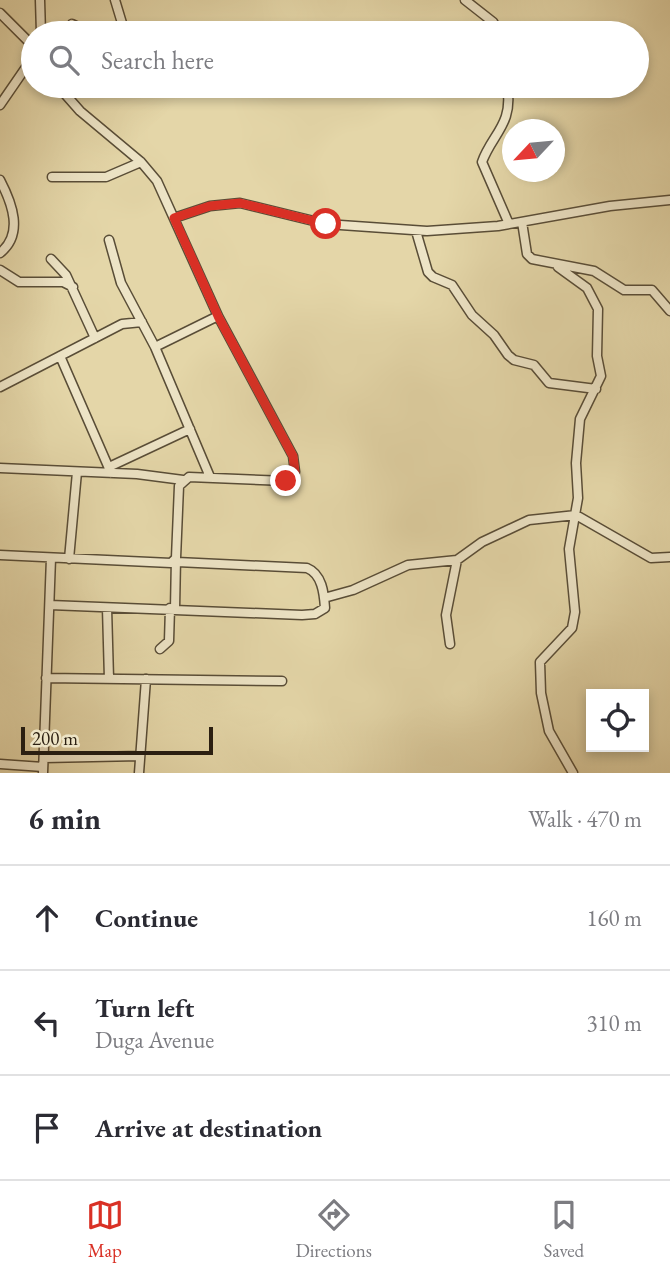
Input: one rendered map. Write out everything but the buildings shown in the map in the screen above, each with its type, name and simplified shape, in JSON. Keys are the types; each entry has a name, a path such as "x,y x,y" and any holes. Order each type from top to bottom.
{"street":[{"path":"40,0 41,21"},
{"path":"115,0 121,21"},
{"path":"465,0 492,21"},
{"path":"0,13 21,34"},
{"path":"1,101 21,74"},
{"path":"0,467 77,472 110,470 183,480 190,477 210,477 286,481 295,472 293,456 218,316 157,181 141,162 80,111 69,98"},
{"path":"509,98 503,128 482,162 509,224"},
{"path":"52,177 106,177 141,162"},
{"path":"0,180 15,224 11,242 0,253"},
{"path":"174,218 210,206 240,203 326,224 416,231 509,224 611,206 670,200"},
{"path":"522,222 527,254 532,259 558,267 594,271 624,290 652,290 670,310"},
{"path":"416,231 428,272 452,285 472,315 494,335 508,355 534,365 549,383 596,389"},
{"path":"109,240 121,284 155,346 210,477"},
{"path":"51,259 73,288 95,338"},
{"path":"558,267 587,288 598,309 597,356 601,376 580,419 576,515 569,550 575,612 572,628 546,652 540,662 549,731 573,773"},
{"path":"0,270 19,282 62,282 73,288"},
{"path":"155,346 218,316"},
{"path":"0,387 122,324 142,322"},
{"path":"60,356 110,470"},
{"path":"110,470 190,429"},
{"path":"69,559 77,472"},
{"path":"160,649 169,641 179,486 183,480"},
{"path":"324,598 353,590 408,565 457,561 482,542 529,520 576,515 651,558 670,557"},
{"path":"0,555 163,564 176,560 307,568 315,571 325,607 315,614 50,605"},
{"path":"43,766 51,558"},
{"path":"450,644 446,615 457,561"},
{"path":"107,608 109,679"},
{"path":"46,678 282,681"},
{"path":"139,773 146,679"},
{"path":"0,765 43,766 140,756"}],"route":[{"path":"286,481 295,472 293,456 218,316 174,218 185,217 210,206 240,203 326,224"}]}
